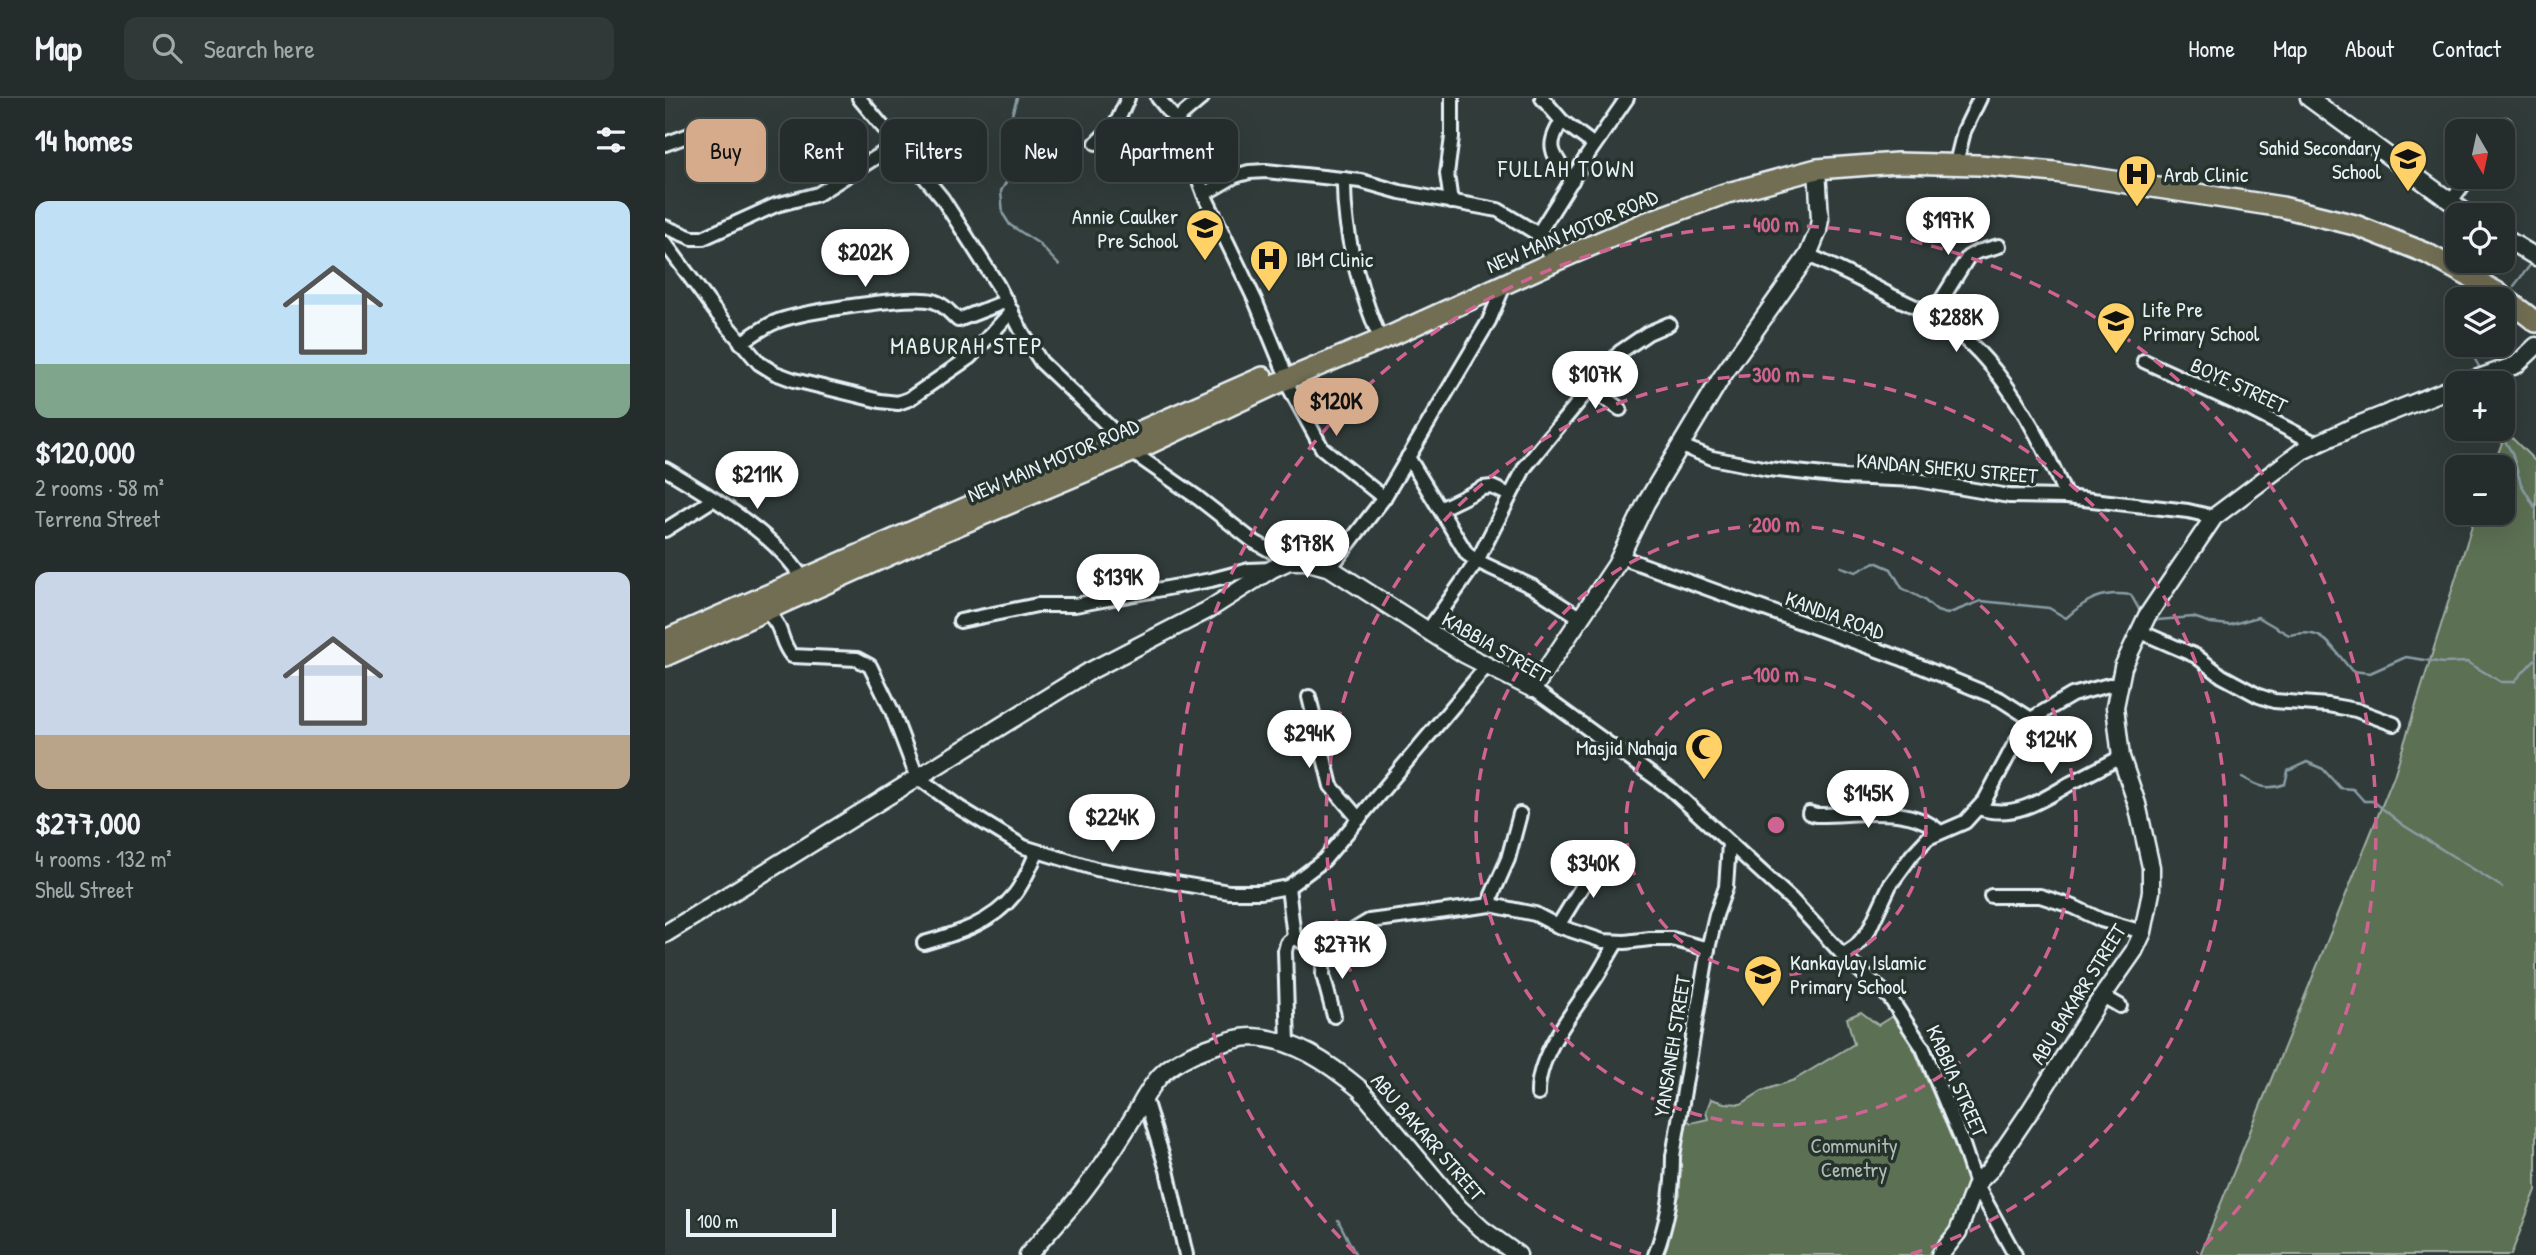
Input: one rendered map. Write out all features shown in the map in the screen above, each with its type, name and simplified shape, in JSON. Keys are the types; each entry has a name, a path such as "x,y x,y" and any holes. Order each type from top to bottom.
{"highway":[{"name":"NEW MAIN MOTOR ROAD","path":"665,640 916,543 1376,329 1549,252 1721,186 1816,159 1958,155 2056,164 2284,198 2357,218 2430,245 2445,254"},
{"name":"NEW MAIN MOTOR ROAD","path":"1284,374 1397,333 1642,224 1724,194 1817,169 1897,163 1979,165 2055,172 2282,207 2354,225 2426,253 2497,292 2536,322"},
{"name":"NEW MAIN MOTOR ROAD","path":"2480,273 2502,285 2536,311"},
{"name":"NEW MAIN MOTOR ROAD","path":"665,656 766,612 807,586"}],"street":[{"path":"859,98 881,125"},
{"path":"1118,119 1128,98"},
{"path":"1159,98 1175,119"},
{"path":"1177,119 1202,98"},
{"path":"1451,202 1447,174 1452,137 1452,98"},
{"path":"1542,98 1562,121 1594,145"},
{"path":"1538,234 1627,98"},
{"path":"1958,155 1964,131 1980,98"},
{"path":"2309,98 2454,203"},
{"path":"1562,121 1552,137 1552,150 1572,181"},
{"path":"665,144 686,136"},
{"path":"665,227 692,239 703,238 758,213 818,194 881,154"},
{"path":"1533,689 1621,557 1646,503 1679,445 1743,345 1808,255 1820,219 1817,169"},
{"path":"1203,194 1235,176 1249,172 1266,171 1361,181 1400,192 1497,210 1538,234 1549,252"},
{"path":"1344,179 1343,201 1350,248 1376,329"},
{"path":"929,182 942,198 1041,362 1127,445 1253,541 1289,561"},
{"path":"1199,182 1255,300 1284,374 1322,448 1384,498"},
{"path":"2451,201 2460,189"},
{"path":"665,243 741,344 759,363 785,376 880,401 898,403 909,399 970,357 1009,306"},
{"path":"2515,244 2536,257"},
{"path":"1932,315 1968,257 1999,246"},
{"path":"1808,255 1932,315 1955,330 1982,355 2005,385 2051,460 2066,497"},
{"path":"665,934 1090,671 1208,610 1272,569 1289,561 1305,561 1330,568 1384,498 1489,321 1505,283"},
{"path":"741,344 759,330 791,316 922,300 940,304 958,320 1009,306"},
{"path":"1427,632 1477,561 1525,467 1620,352 1648,333 1669,324"},
{"path":"2499,371 2516,365 2536,346"},
{"name":"BOYE STREET","path":"2144,361 2249,409 2317,444"},
{"path":"1589,387 1620,409"},
{"name":"ABU BAKARR STREET","path":"1940,1255 1958,1233 1976,1184 1990,1170 2030,1111 2134,951 2143,932 2151,892 2151,867 2137,804 2121,757 2115,707 2123,667 2147,616 2214,517 2302,452 2353,427 2445,391"},
{"name":"KANDAN SHEKU STREET","path":"1679,445 1712,458 1768,469 1844,477 1917,480 2008,496 2066,497 2188,511 2214,517"},
{"path":"1408,457 1467,554 1533,587 1581,618"},
{"path":"665,470 715,499 776,546 807,586"},
{"path":"1440,509 1483,488 1492,487 1510,495"},
{"path":"665,530 715,499"},
{"name":"KANDIA ROAD","path":"1621,557 1900,658 2000,699 2031,719"},
{"name":"KABBIA STREET","path":"1330,568 1427,632 1486,667 1533,689 1671,789 1792,900 1843,955 1890,998 1919,1042 1961,1139 1976,1184 2015,1255"},
{"path":"960,621 1037,605 1075,605 1211,580 1248,570 1272,569"},
{"path":"766,612 778,621 786,649 792,656 857,659 870,666 917,776 960,808 1024,847 1096,869 1229,892 1261,892 1288,887 1324,860 1486,667"},
{"path":"2141,632 2196,656 2222,676 2259,696 2274,701 2356,710 2394,724"},
{"path":"1843,955 1856,946 1868,932 1890,885 1912,855 1928,838 1965,821 1979,808 2031,719 2072,695 2109,685 2119,686"},
{"path":"1309,697 1331,786 1359,819"},
{"path":"1979,808 1992,813 2019,810 2041,802 2121,757"},
{"path":"1809,813 1823,816 1873,813 1899,815 1931,824 1940,832"},
{"path":"1491,905 1492,895 1508,859 1520,814"},
{"name":"YANSANEH STREET","path":"1655,1255 1666,1228 1673,1188 1673,1156 1708,949 1726,887 1729,844"},
{"path":"924,943 961,932 997,911 1014,895 1037,852"},
{"path":"1558,926 1600,857"},
{"path":"1288,887 1294,937"},
{"path":"1991,896 2040,896 2074,907 2101,920 2143,932"},
{"path":"1294,937 1306,944 1324,948 1369,921 1491,905 1535,914 1558,926 1603,941 1672,939 1708,949"},
{"path":"1288,1044 1285,951 1287,943 1294,937"},
{"path":"1538,1094 1538,1082 1566,1020 1616,942"},
{"path":"1324,948 1323,975 1334,1016"},
{"path":"2103,996 2120,1006"},
{"name":"ABU BAKARR STREET","path":"1028,1255 1092,1181 1143,1096 1162,1073 1196,1052 1251,1037 1288,1044 1324,1062 1360,1089 1459,1208 1518,1255"},
{"path":"1143,1096 1167,1170 1186,1255"}],"green space":[{"path":"2503,441 2515,441 2536,462 2536,1190 2511,1255 2200,1255 2394,776 2472,525 2515,525 2515,455 2497,455"},
{"name":"Community Cemetry","path":"1861,1012 1878,1025 1894,1015 1910,1040 1973,1188 1964,1210 1931,1255 1659,1255 1669,1219 1680,1194 1677,1154 1682,1115 1691,1123 1708,1119 1706,1112 1711,1099 1741,1104 1762,1091 1794,1080 1854,1044 1847,1018"}],"waterway":[{"path":"1017,98 1011,118 1012,172 1001,191 1003,214 1010,225 1038,243 1059,265"},
{"path":"2514,286 2531,264"},
{"path":"2474,357 2481,370"},
{"path":"2505,441 2512,453 2521,484 2536,509"},
{"path":"1841,567 1856,572 1875,562 1891,569 1902,588 1923,599 1937,611 1947,614 1981,601 2049,608 2066,618 2095,598 2120,594 2131,595 2142,615"},
{"path":"2151,618 2158,620 2193,617 2230,625 2258,617 2289,635 2301,633 2319,636 2352,671 2370,673 2406,657 2443,663 2467,662 2501,682 2514,682 2536,658"},
{"path":"2242,777 2263,786 2279,786 2285,784 2288,771 2307,762 2323,769 2340,788 2353,789 2364,801 2373,801 2403,825 2502,887"},
{"path":"1338,1220 1356,1255"}],"place":[{"name":"Sahid Secondary School","path":"2408,193"},
{"name":"Arab Clinic","path":"2137,208"},
{"name":"Annie Caulker Pre School","path":"1205,262"},
{"name":"IBM Clinic","path":"1269,293"},
{"name":"Life Pre Primary School","path":"2116,355"},
{"name":"Masjid Nahaja","path":"1704,781"},
{"name":"Kankaylay Islamic Primary School","path":"1763,1008"}],"district":[{"name":"FULLAH TOWN","path":"1567,168"},
{"name":"MABURAH STEP","path":"967,345"}]}
